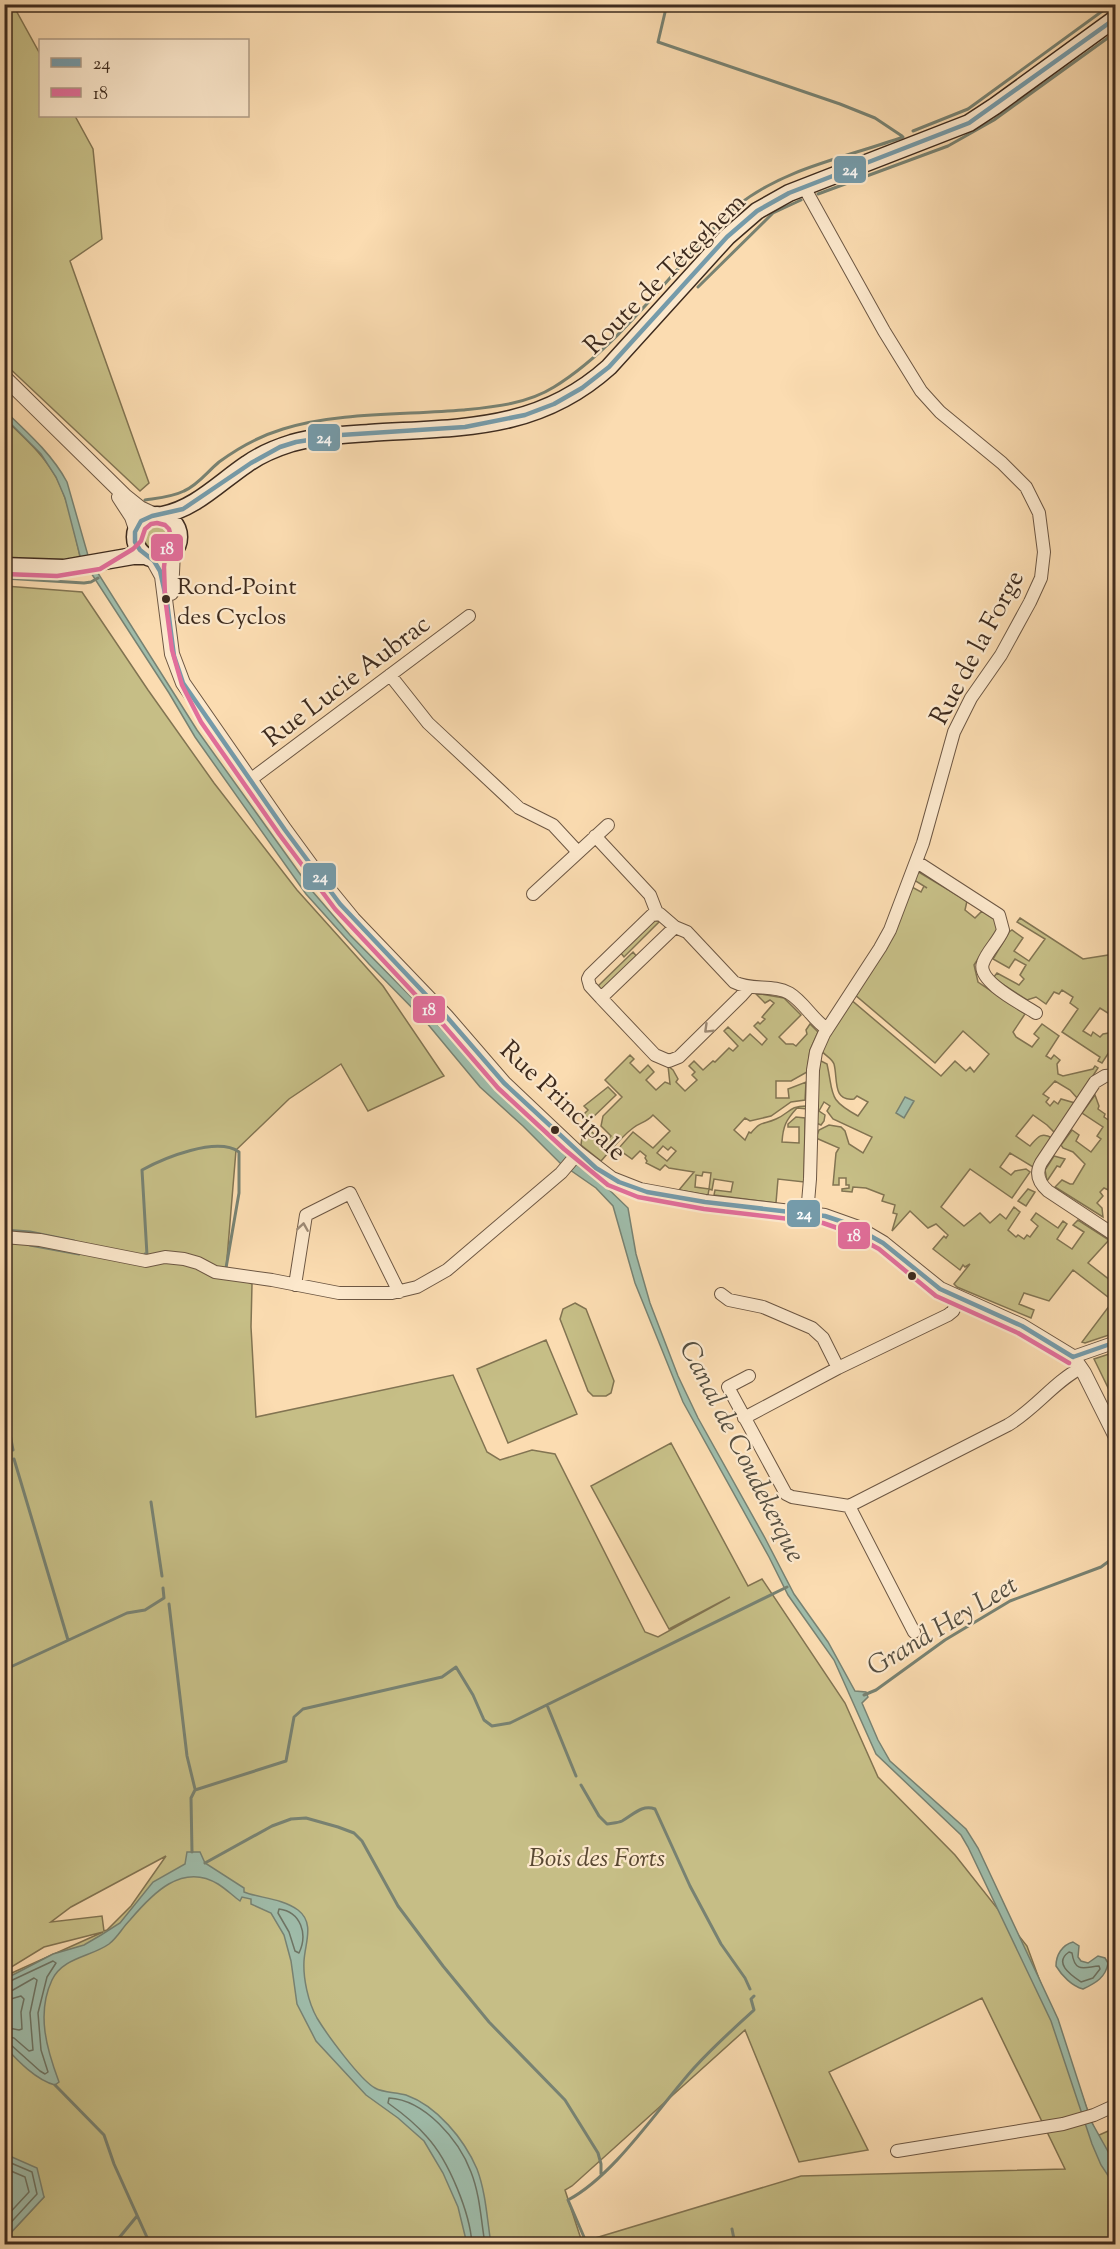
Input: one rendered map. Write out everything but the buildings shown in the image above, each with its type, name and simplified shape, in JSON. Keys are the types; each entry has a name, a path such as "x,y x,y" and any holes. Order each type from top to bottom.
{"main road":[{"name":"Route de Téteghem","path":"159,515 183,509 260,456 305,440 352,434 485,425 530,414 555,404 588,384 609,367 740,225 769,203 804,187 969,123 1116,18"},
{"name":"Route de Téteghem","path":"179,534 187,518 221,483"},
{"path":"4,566 48,569 77,567 133,556 164,558 173,552 178,544 179,534 173,521 159,515 144,519 126,545 98,562"},
{"path":"136,532 138,548 149,557"}],"street":[{"name":"Rue de la Forge","path":"804,187 884,331 921,391 940,412 1022,482 1033,499 1042,528 1044,560 1039,583 1009,642 971,698 957,725 917,862 884,942 827,1029 816,1052 813,1064 807,1214"},
{"path":"4,377 101,474 136,505 159,515"},
{"path":"101,474 127,509 136,532"},
{"name":"Rue Principale","path":"173,552 171,588 178,642 186,675 199,705"},
{"name":"Rue Principale","path":"149,557 159,569 174,660 185,688 316,873 347,912 446,1016 504,1083 577,1155 612,1179 640,1190 677,1198 836,1219 884,1243 934,1286 1031,1330 1077,1362"},
{"name":"Rue Lucie Aubrac","path":"250,780 469,616"},
{"path":"390,675 436,730 519,808 553,825 578,852"},
{"path":"533,894 608,825"},
{"path":"595,836 650,895 657,914"},
{"path":"917,862 999,915 1003,930 984,961 983,974 989,982 1036,1013"},
{"path":"749,987 679,1057 669,1061 655,1055 590,986 589,977 652,915 662,915 675,927 687,932 734,982 749,987 787,992 827,1029"},
{"path":"601,998 675,927"},
{"path":"1116,1075 1105,1076 1095,1082 1041,1163 1038,1176 1048,1191 1116,1236"},
{"path":"4,1237 40,1240 146,1261 168,1257 194,1261 215,1272 339,1293 399,1292 423,1285 443,1273 564,1170 577,1155"},
{"path":"295,1284 306,1215 350,1193 399,1292"},
{"path":"721,1294 729,1300 759,1305 812,1328 823,1338 838,1368"},
{"path":"744,1418 838,1368 948,1315 953,1311 959,1299"},
{"path":"749,1376 728,1387 789,1496 849,1506 1008,1425 1029,1412 1068,1376 1077,1362 1116,1342"},
{"path":"1077,1362 1116,1437"},
{"path":"849,1506 914,1632"},
{"path":"897,2151 1058,2125 1094,2115 1116,2105"}],"green space":[{"path":"4,5 13,5 39,52 39,117 76,117 93,149 102,239 70,261 149,483 140,491 5,364"},
{"path":"4,418 40,454 57,479 68,507 80,556 54,562 5,559"},
{"path":"157,524 166,528 170,537 166,546 157,550 148,546 144,537 148,528"},
{"name":"Bois des Forts","path":"5,586 82,592 214,783 297,890 383,986 444,1076 368,1111 341,1064 289,1099 236,1150 226,1271 252,1284 251,1327 256,1417 453,1375 487,1452 500,1460 532,1450 555,1454 645,1632 658,1637 730,1597 669,1629 591,1486 671,1443 748,1586 762,1579 845,1703 878,1777 955,1855 1027,1946 1097,2136 1115,2128 1115,2244 5,2244 5,2239 44,2197 10,2155 5,2154 5,1976 103,1932 44,1947 5,1971","holes":["166,1856 131,1906 107,1930 104,1931 102,1916 51,1922 71,1907","982,1998 1065,2169 801,2176 582,2242 565,2190 745,2030 799,2162 868,2150 829,2072"]},
{"path":"917,871 967,901 965,910 975,918 982,911 995,919 998,929 974,965 978,982 1025,1014 1013,1032 1016,1037 1032,1047 1039,1038 1034,1034 1042,1024 1059,1036 1046,1056 1051,1059 1054,1055 1060,1060 1057,1064 1058,1074 1063,1076 1093,1069 1095,1066 1098,1068 1078,1099 1070,1090 1055,1081 1043,1094 1049,1098 1046,1102 1050,1106 1054,1101 1058,1104 1061,1099 1075,1103 1055,1133 1033,1115 1016,1136 1030,1146 1042,1135 1052,1138 1033,1167 1010,1153 1000,1167 1011,1175 1015,1171 1026,1169 1030,1172 1012,1198 970,1169 941,1207 964,1226 980,1213 990,1223 1000,1214 1006,1219 1014,1207 1020,1212 1008,1230 1016,1237 1018,1235 1024,1239 1027,1235 1030,1237 1038,1226 1031,1220 1036,1213 1058,1228 1063,1221 1067,1224 1057,1239 1072,1249 1084,1232 1073,1225 1078,1220 1109,1240 1088,1263 1110,1280 1115,1269 1115,1333 1082,1342 1113,1301 1073,1270 1049,1301 1024,1293 1019,1304 1034,1310 1031,1318 957,1287 954,1284 970,1264 965,1267 963,1265 960,1270 933,1249 944,1236 946,1238 948,1235 936,1224 928,1228 910,1211 892,1231 897,1214 893,1213 895,1205 882,1201 884,1195 866,1188 853,1187 852,1192 842,1191 842,1189 849,1188 849,1185 846,1185 846,1178 839,1178 839,1185 833,1185 836,1153 839,1148 816,1138 819,1130 829,1125 841,1127 845,1131 849,1144 863,1153 872,1137 833,1119 827,1111 830,1106 824,1102 819,1111 825,1115 824,1121 821,1125 816,1123 819,1063 821,1061 827,1064 832,1090 841,1105 858,1116 868,1102 857,1096 854,1099 842,1097 837,1088 834,1064 821,1050 850,999 941,1076 955,1061 966,1071 970,1067 974,1072 989,1054 963,1031 935,1063 854,994 912,887 921,892 924,886 914,880"},
{"path":"1020,918 1083,959 1115,954 1115,979 1111,981 1115,1015 1114,1017 1100,1008 1083,1031 1091,1036 1093,1032 1100,1037 1103,1034 1115,1032 1115,1043 1102,1063 1098,1061 1100,1057 1062,1032 1078,1009 1070,1003 1073,997 1062,990 1059,994 1054,992 1046,1004 1036,997 1027,1000 993,978 997,973 1019,985 1024,979 1020,975 1026,965 1015,959 1009,968 993,959 1009,932 1012,930 1023,938 1014,951 1029,961 1045,939 1017,922"},
{"path":"652,920 661,920 624,957 620,952"},
{"path":"633,952 638,958 601,990 596,988"},
{"path":"755,993 784,998 801,1015 779,1037 786,1044 796,1046 807,1034 806,1030 810,1024 818,1032 810,1050 807,1072 791,1081 776,1081 776,1098 789,1098 788,1089 806,1082 805,1100 791,1102 771,1116 750,1121 745,1118 734,1130 745,1140 749,1132 751,1133 760,1124 781,1117 800,1106 806,1106 807,1109 797,1108 788,1120 784,1127 782,1142 799,1143 799,1127 788,1127 788,1124 796,1117 805,1118 804,1182 778,1179 776,1203 714,1195 715,1190 731,1192 733,1182 714,1179 712,1190 709,1189 708,1195 679,1190 694,1172 669,1168 665,1165 660,1170 646,1163 646,1156 640,1151 632,1159 618,1149 633,1132 653,1148 670,1131 653,1115 629,1132 601,1161 581,1145 582,1137 590,1130 594,1134 592,1137 601,1146 611,1136 601,1126 603,1116 622,1097 605,1080 630,1055 634,1059 630,1063 640,1073 648,1065 654,1072 646,1080 656,1090 665,1082 670,1084 668,1066 678,1079 676,1082 685,1091 697,1080 692,1075 695,1072 689,1066 694,1061 703,1070 729,1048 733,1051 738,1046 724,1031 728,1027 743,1041 750,1034 762,1045 767,1039 754,1026 765,1019 762,1017 774,1003 770,1000 765,1003","holes":["663,1146 668,1150 671,1147 676,1151 667,1161 657,1153","703,1172 711,1173 709,1189 695,1187 696,1175 702,1176"]},
{"path":"608,1087 616,1095 588,1122 582,1116 588,1110 584,1106"},
{"path":"1095,1095 1098,1109 1105,1114 1104,1117 1110,1121 1115,1113 1115,1193 1104,1188 1100,1192 1103,1196 1097,1203 1102,1208 1103,1217 1055,1187 1062,1180 1073,1184 1085,1164 1073,1152 1061,1145 1072,1130 1079,1135 1076,1141 1091,1152 1101,1139 1097,1136 1103,1127 1082,1113"},
{"path":"1054,1156 1065,1159 1047,1181 1045,1170"},
{"path":"1028,1189 1035,1192 1026,1206 1018,1201"},
{"path":"575,1303 586,1309 614,1381 611,1393 606,1396 593,1396 588,1391 560,1319 563,1309"},
{"path":"546,1340 577,1414 508,1443 477,1369"},
{"path":"1116,1352 1115,1402 1094,1359"}],"water":[{"path":"4,410 38,444 61,472 67,482 89,559 197,730 313,892 350,935 431,1017 494,1087 542,1134 569,1155 577,1165 598,1179 628,1208 636,1254 650,1303 678,1376 698,1418 794,1594 828,1642 855,1691 866,1692 868,1697 862,1703 890,1761 966,1829 978,1848 1058,2019 1091,2121 1115,2164 1115,2186 1101,2165 1092,2144 1051,2021 968,1847 961,1835 876,1754 834,1660 788,1595 683,1402 635,1283 613,1206 596,1188 560,1163 480,1087 426,1022 369,964 306,894 195,737 80,556 65,498 56,477 41,454 5,418"},
{"path":"905,1097 914,1101 904,1118 896,1113"},
{"path":"187,1852 200,1852 205,1863 244,1888 244,1892 285,1903 303,1915 308,1927 304,1961 305,1982 317,2018 344,2056 369,2083 378,2090 406,2095 417,2100 439,2115 457,2135 465,2146 480,2178 491,2244 467,2244 458,2207 443,2173 424,2141 398,2118 366,2095 316,2041 297,2004 291,1961 284,1935 271,1913 251,1904 251,1899 242,1897 240,1901 218,1884 205,1878 180,1879 169,1884 148,1900 109,1944 70,1962 57,1972 47,1993 44,2019 47,2045 59,2082 55,2085 41,2079 5,2047 5,1979 53,1954 84,1945 120,1923 153,1882 185,1864"},
{"path":"1073,1942 1079,1946 1078,1957 1081,1961 1088,1963 1098,1956 1105,1958 1108,1963 1100,1979 1083,1989 1075,1986 1056,1966 1060,1951"},
{"path":"5,2154 37,2168 44,2197 5,2239"}],"waterway":[{"path":"667,4 658,42 840,104 875,118 902,136"},
{"path":"913,131 968,109 1112,4"},
{"path":"818,194 948,146 994,120 1116,32"},
{"path":"145,500 170,496 189,488 234,452 283,429 349,417 486,408 510,404 544,393 572,375 607,346 709,233 737,206 755,193 817,165 903,137"},
{"path":"698,287 773,213 801,200"},
{"path":"4,578 84,583 98,578"},
{"path":"145,1254 147,1255 142,1170 191,1150 218,1146 239,1152 239,1193 226,1268"},
{"path":"4,1230 30,1232 74,1241"},
{"path":"30,1245 79,1254"},
{"path":"4,1435 10,1434 13,1450"},
{"path":"14,1459 68,1640"},
{"path":"151,1502 162,1576"},
{"name":"Grand Hey Leet","path":"864,1695 876,1690 945,1640 1010,1601 1101,1567 1116,1556"},
{"path":"192,1852 191,1798 195,1790 286,1761 294,1717 303,1709 442,1677 456,1667 473,1695 484,1720 492,1726 510,1723 787,1587"},
{"path":"4,1670 127,1613 145,1610 164,1598 163,1588"},
{"path":"169,1604 187,1756 195,1789"},
{"path":"547,1705 576,1776"},
{"path":"581,1785 599,1816 607,1824 622,1821 642,1809 655,1809 690,1886 721,1944 750,1989"},
{"path":"205,1863 272,1826 291,1819 306,1818 354,1833 362,1841 398,1906 443,1966 489,2022 565,2100 598,2153 601,2174"},
{"path":"587,2244 568,2200 585,2189 619,2158 694,2068 754,2010 751,1999 754,1996"},
{"path":"55,2085 104,2135 114,2164 150,2244"},
{"path":"114,2244 137,2216"},
{"path":"732,2229 735,2244"}],"transit line":[{"name":"24","path":"1073,1357 1022,1326 940,1289 883,1243 849,1224 825,1216 705,1202 647,1192 619,1182 596,1168 504,1083 446,1016 340,904 285,830 183,683 174,656 167,602 160,571 154,561 140,550 135,542 135,532 141,521 183,509 251,463 280,447 296,442 341,435 465,427 525,415 554,404 582,388 609,367 727,237 757,211 789,193 969,123 1116,18"},
{"name":"18","path":"4,574 57,576 100,569 133,549 141,541 145,529 151,524 165,525 171,537 166,550 164,567 165,597 172,650 182,685 201,722 279,834 335,909 440,1021 498,1088 564,1149 608,1185 638,1197 704,1209 823,1223 846,1231 879,1249 936,1296 1018,1333 1069,1363"},
{"name":"24","path":"1073,1357 1116,1342"}],"place":[{"name":"Rond-Point des Cyclos","path":"166,599"}],"water label":[{"name":"Canal de Coudekerque","path":"743,1451"}]}
